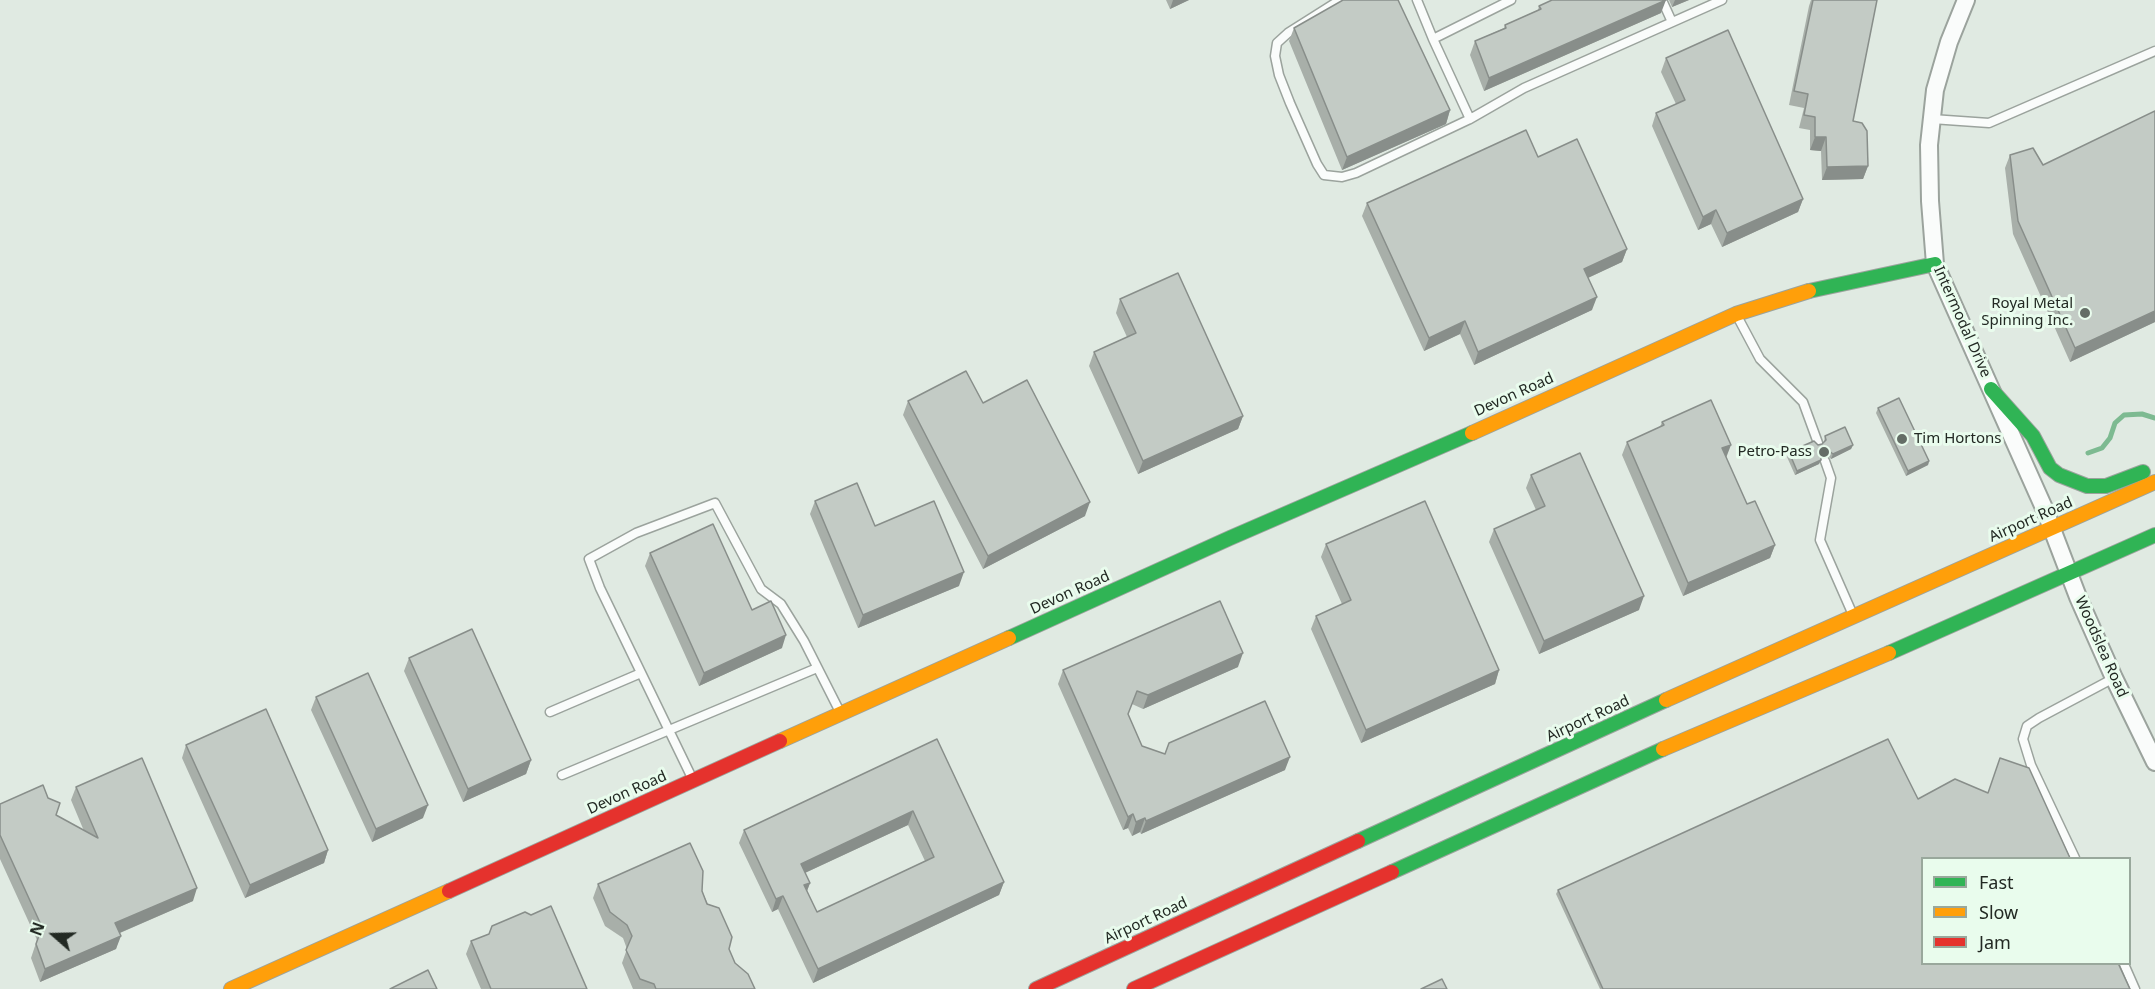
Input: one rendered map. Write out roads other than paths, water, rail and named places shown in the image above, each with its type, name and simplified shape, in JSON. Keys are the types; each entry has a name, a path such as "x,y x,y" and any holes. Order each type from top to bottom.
{"main road":[{"name":"Devon Road","path":"231,989 1230,538 1398,466 1736,314 1819,288 1935,264"},
{"path":"1991,389 2034,436 2050,468 2069,480 2087,486 2106,486 2155,467"},
{"name":"Airport Road","path":"1036,989 1853,615 2155,482"},
{"path":"1134,989 1646,756 2155,535"}],"street":[{"name":"Intermodal Drive","path":"1966,0 1935,90 1929,145 1930,201 1935,264 2016,442 2052,529"},
{"name":"Woodslea Road","path":"2052,529 2114,678 2155,762"}],"lane":[{"path":"1340,0 1288,33 1277,43 1275,56 1290,102 1324,175 1342,177 1470,119 1524,88 1722,0"},
{"path":"1418,0 1470,119"},
{"path":"1434,39 1511,0"},
{"path":"1662,0 1672,22"},
{"path":"1932,119 1989,123 2155,51"},
{"path":"1736,314 1760,359 1803,402 1818,443"},
{"path":"1825,462 1831,478 1820,540 1853,615"},
{"path":"694,781 600,588 589,559 636,533 715,504 761,589 781,604 841,714"},
{"path":"562,775 817,668"},
{"path":"550,712 641,673"},
{"path":"2075,857 2031,765 2023,740 2027,726 2114,678"},
{"path":"2125,965 2135,989"}],"waterway":[{"path":"2088,453 2102,448 2110,438 2115,423 2124,415 2142,414 2155,418"}],"place":[{"name":"Royal Metal Spinning Inc.","path":"2085,313"},
{"name":"Tim Hortons","path":"1902,439"},
{"name":"Petro-Pass","path":"1824,452"}]}
